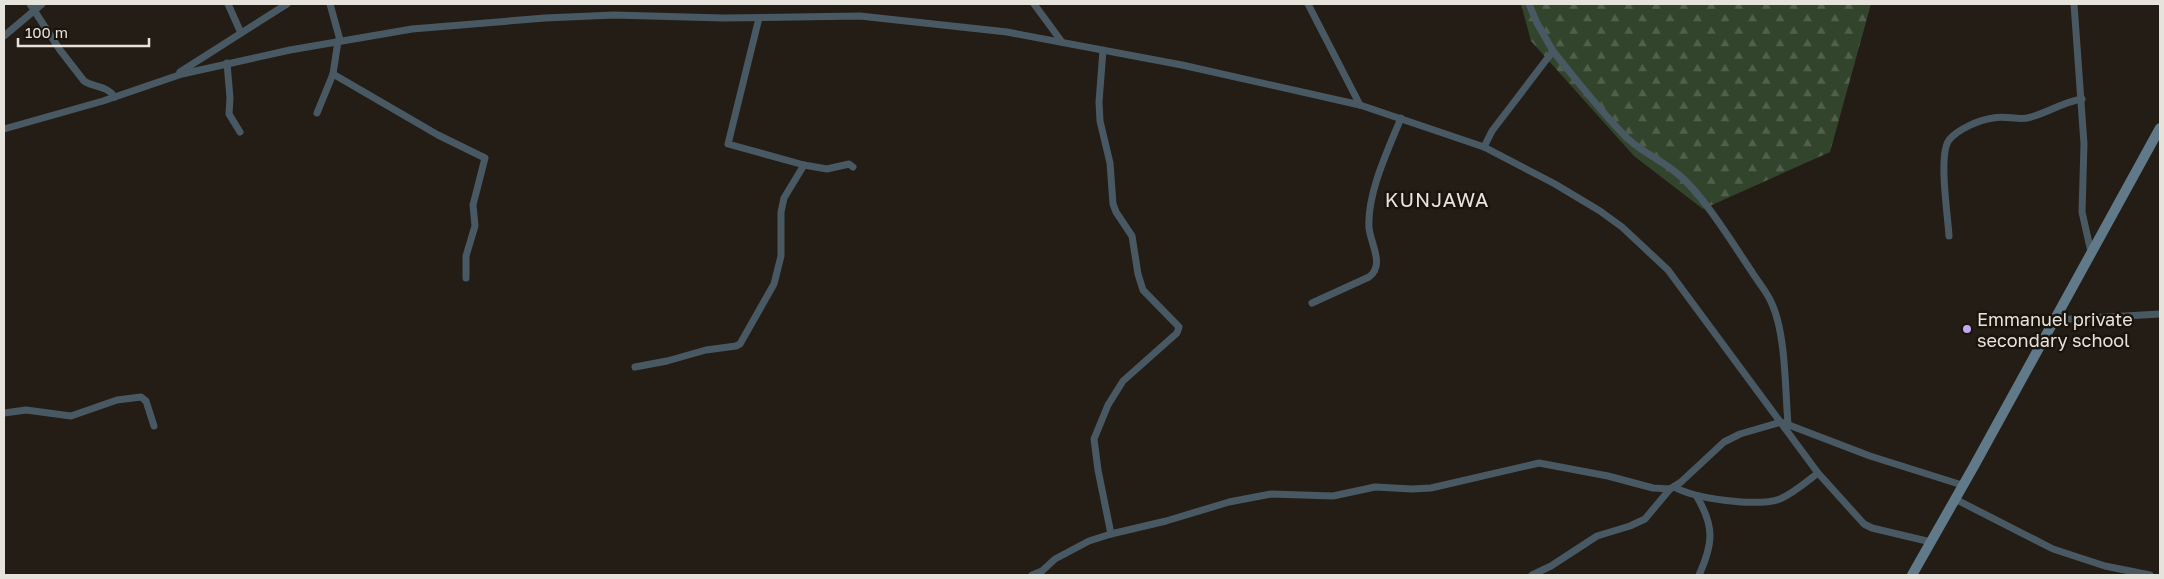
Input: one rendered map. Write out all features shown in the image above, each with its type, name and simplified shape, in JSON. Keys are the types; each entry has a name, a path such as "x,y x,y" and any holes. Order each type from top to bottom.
{"main road":[{"path":"1916,573 1962,485 2160,128"}],"street":[{"path":"4,36 32,7 42,4"},
{"path":"228,4 241,33"},
{"path":"173,76 255,22 287,4"},
{"path":"317,113 333,74 339,41 330,4"},
{"path":"1034,4 1062,42"},
{"path":"1308,4 1360,105"},
{"path":"1529,4 1537,23 1553,51 1598,107 1626,137 1641,150 1679,175 1694,191 1733,244 1772,303 1778,320 1781,344 1784,423"},
{"path":"2074,4 2084,144 2082,212 2091,252"},
{"path":"32,7 60,50 84,81 106,88 115,97"},
{"path":"4,129 115,97 173,76 227,63 339,41 412,29 545,18 614,15 759,18 860,16 1007,32 1290,88 1360,105 1484,147 1555,184 1600,211 1645,247 1668,270 1784,423 1818,473 1866,526 1931,542"},
{"path":"759,18 728,144 804,165 828,169 849,164 853,167"},
{"path":"1103,50 1099,102 1100,121 1110,163 1113,204 1116,212 1132,236 1142,290 1179,327 1177,333 1123,381 1108,405 1094,439 1111,534"},
{"path":"1484,147 1492,131 1553,51"},
{"path":"227,63 230,98 229,114 240,132"},
{"path":"333,74 438,135 483,155 485,160 474,205 474,226 466,256 466,278"},
{"path":"1949,236 1944,170 1945,150 1948,141 1967,127 1986,119 2007,116 2028,118 2063,103 2082,99"},
{"path":"1312,303 1369,278 1375,273 1377,266 1370,229 1370,208 1383,164 1401,118"},
{"path":"635,367 740,344 774,284 781,256 781,212 784,198 804,165"},
{"path":"2054,320 2160,314"},
{"path":"4,413 38,411 71,416 112,402 141,397 146,401 154,426"},
{"path":"1532,575 1552,566 1597,536 1630,526 1645,519 1672,488 1724,442 1740,434 1784,423 1870,456 1962,485"},
{"path":"1032,575 1042,571 1055,558 1089,541 1111,534 1166,522 1228,502 1270,494 1333,496 1375,487 1431,488 1539,463 1608,476 1653,488 1672,488 1697,497 1742,501 1775,500 1790,494 1818,473"},
{"path":"1697,497 1708,517 1710,531 1707,554 1699,575"},
{"path":"1955,499 2053,549 2105,566 2150,575"}],"green space":[{"path":"1521,4 1871,4 1830,152 1703,209 1634,156 1531,41"}],"place":[{"name":"Emmanuel private secondary school","path":"1967,329"}],"district":[{"name":"KUNJAWA","path":"1437,199"}]}
